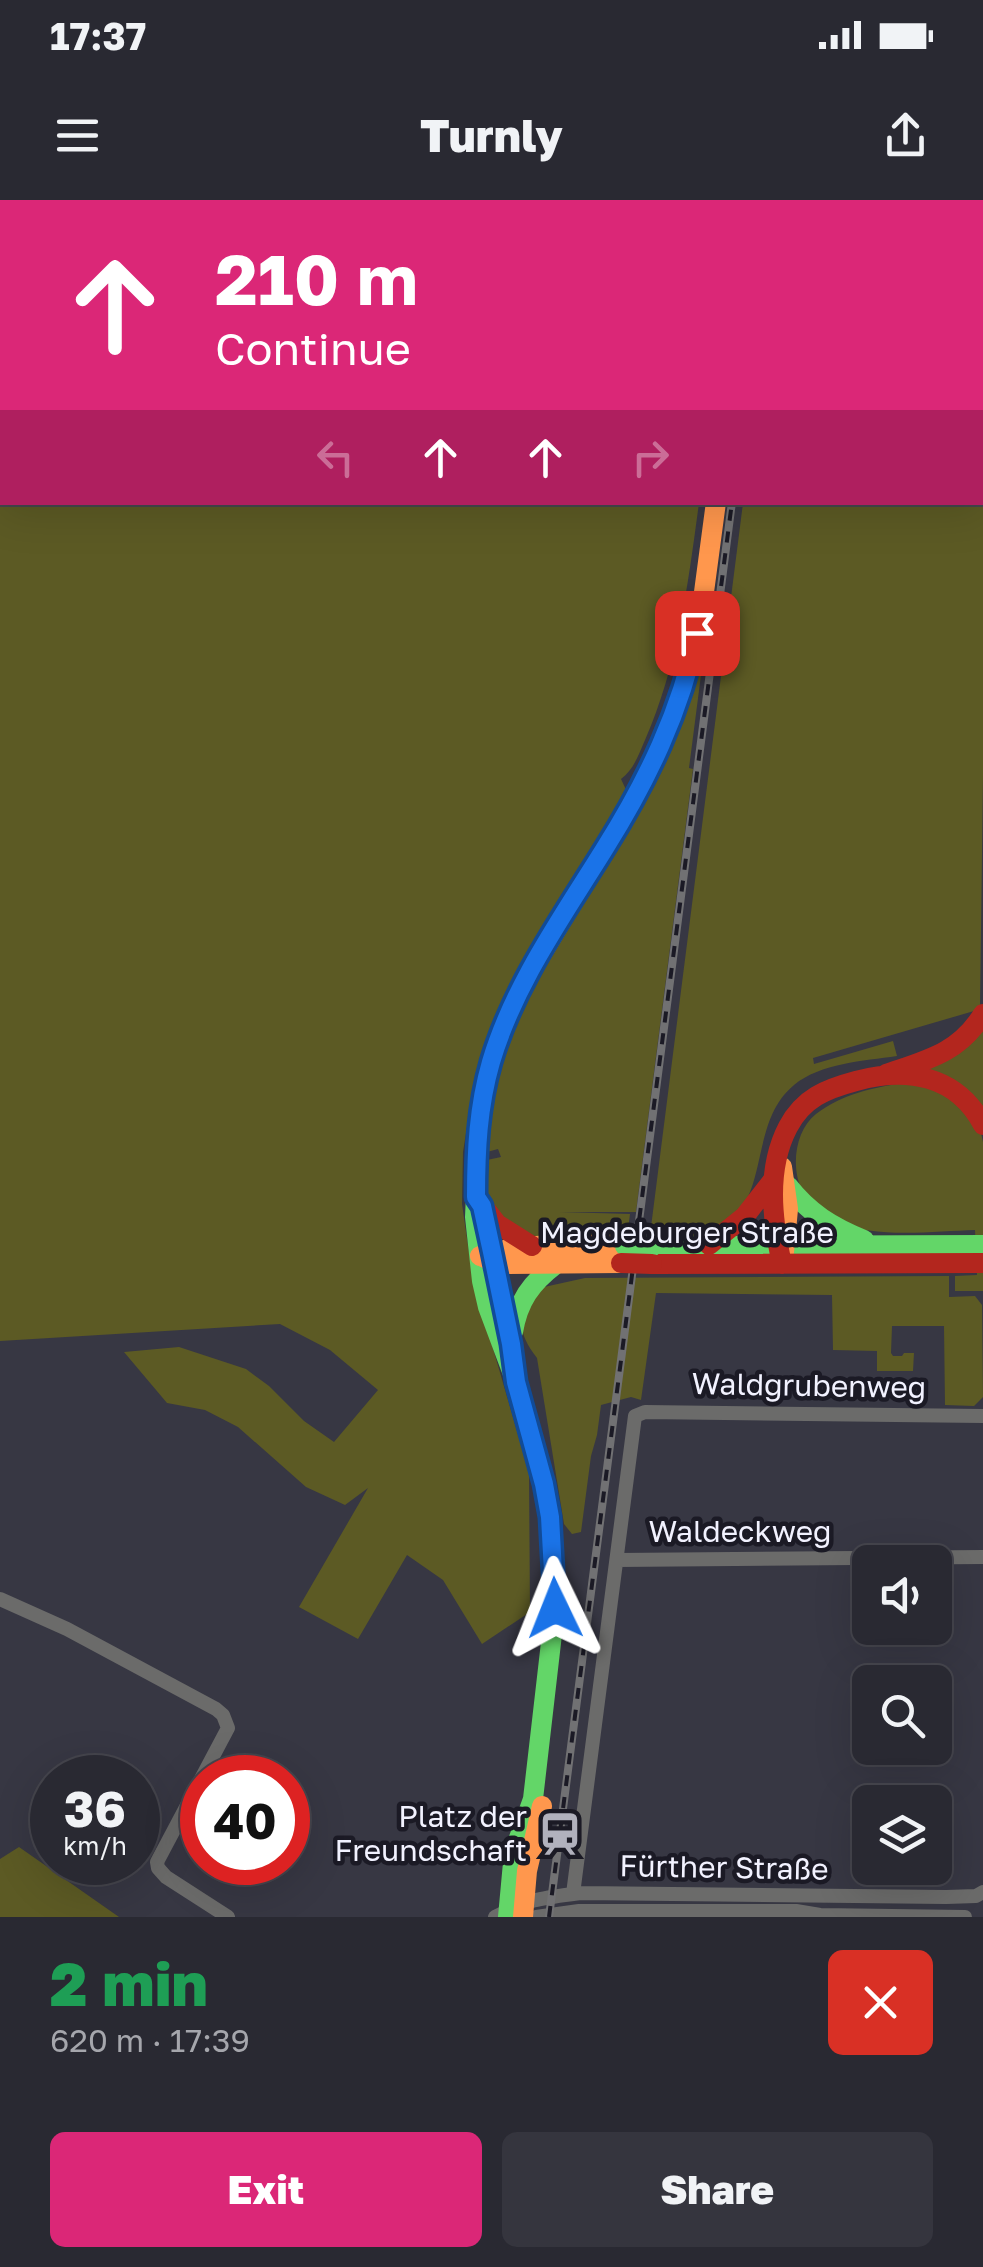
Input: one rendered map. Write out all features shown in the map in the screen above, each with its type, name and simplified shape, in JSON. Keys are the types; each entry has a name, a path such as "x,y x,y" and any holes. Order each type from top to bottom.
{"main road":[{"path":"516,1382 511,1344 474,1217 479,1202 476,1161 480,1106 510,1012 664,740 692,659 716,505"},
{"path":"781,1251 788,1227 779,1154 793,1118 810,1098 834,1086 886,1074 955,1048 969,1037 983,1014"},
{"path":"886,1074 948,1085 965,1097 983,1125"},
{"path":"780,1182 827,1226 875,1245"},
{"path":"708,1246 736,1227 780,1182"},
{"path":"479,1202 497,1224 532,1246"},
{"name":"Magdeburger Straße","path":"488,1256 502,1248 532,1246 623,1255 875,1245 978,1254"},
{"name":"Magdeburger Straße","path":"652,1255 708,1246 978,1254"},
{"name":"Magdeburger Straße","path":"488,1256 503,1264 556,1264 623,1255"},
{"path":"488,1256 488,1307 516,1382 550,1517 555,1608 562,1642 542,1813 516,1913"},
{"path":"511,1344 516,1314 526,1290 556,1264"}],"street":[{"name":"Waldgrubenweg","path":"617,1560 635,1416 645,1412 983,1416"},
{"name":"Waldeckweg","path":"617,1560 983,1558"},
{"path":"573,1894 617,1560"},
{"path":"0,1599 67,1629 223,1715 228,1728 157,1862 166,1877 228,1917"},
{"name":"Fürther Straße","path":"516,1913 541,1897 573,1894 946,1897 976,1896 983,1892"},
{"name":"Fürther Straße","path":"516,1913 788,1911 904,1915"},
{"path":"904,1915 965,1917"}],"shaded area":[{"path":"0,505 699,505 674,653 645,740 621,779 628,794 517,972 491,1029 473,1090 463,1152 462,1204 473,1280 529,1472 530,1612 482,1644 443,1580 407,1555 358,1639 299,1607 368,1488 345,1505 306,1487 238,1427 205,1410 167,1403 124,1352 179,1347 246,1369 334,1442 378,1390 330,1350 280,1324 0,1341"},
{"path":"743,505 983,505 980,1007 813,1058 814,1064 893,1041 897,1056 829,1067 794,1085 778,1103 768,1125 750,1192 739,1211 722,1226 696,1236 650,1235"},
{"path":"717,551 636,1212 560,1212 630,1214 627,1237 535,1236 518,1231 494,1209 488,1194 487,1160 501,1157 498,1149 487,1152 496,1080 523,1004 659,767"},
{"path":"983,1025 983,1110 911,1068"},
{"path":"902,1083 934,1084 979,1124 983,1142 983,1291 955,1291 955,1276 977,1275 975,1230 905,1233 853,1227 818,1209 799,1183 799,1140 816,1114 847,1097"},
{"path":"949,1276 949,1297 975,1296 982,1305 983,1397 974,1406 945,1405 944,1326 892,1326 891,1353 914,1353 913,1371 877,1371 877,1351 833,1350 832,1295 656,1293 641,1400 631,1397 601,1405 581,1532 572,1534 564,1524 537,1358 525,1339 522,1324 535,1289 585,1278"},
{"path":"19,1847 30,1855 30,1885 73,1885 119,1917 0,1917 0,1859"}],"railway":[{"path":"549,1917 732,505"}],"traffic: fast":[{"path":"508,1917 514,1852 533,1799 555,1608 555,1569 538,1458 516,1382 488,1307 475,1217 480,1106 492,1059 527,978"},
{"path":"788,1186 822,1218 864,1240"},
{"path":"653,1246 983,1245"},
{"path":"625,1246 653,1246"},
{"path":"513,1332 527,1293 556,1264"}],"traffic: slow":[{"path":"527,978 606,847 664,740 691,659 716,505"},
{"path":"782,1167 788,1209 784,1252"},
{"path":"488,1237 508,1330"},
{"path":"480,1256 534,1246 625,1246"},
{"path":"485,1258 503,1264 621,1263"},
{"path":"523,1917 527,1871 542,1806"}],"traffic: jam":[{"path":"886,1074 953,1046 983,1014"},
{"path":"782,1264 774,1212 776,1160 794,1117 816,1096 875,1077 912,1076 945,1085 972,1108 983,1125"},
{"path":"709,1245 745,1216 773,1180"},
{"path":"476,1197 497,1224 532,1246"},
{"path":"621,1263 652,1264"},
{"path":"652,1264 983,1263"}],"place":[{"name":"Platz der Freundschaft","path":"560,1834"}],"route":[{"path":"555,1608 550,1517 544,1484 516,1382 482,1206 476,1197 480,1106 510,1012 664,740 697,633"}]}
